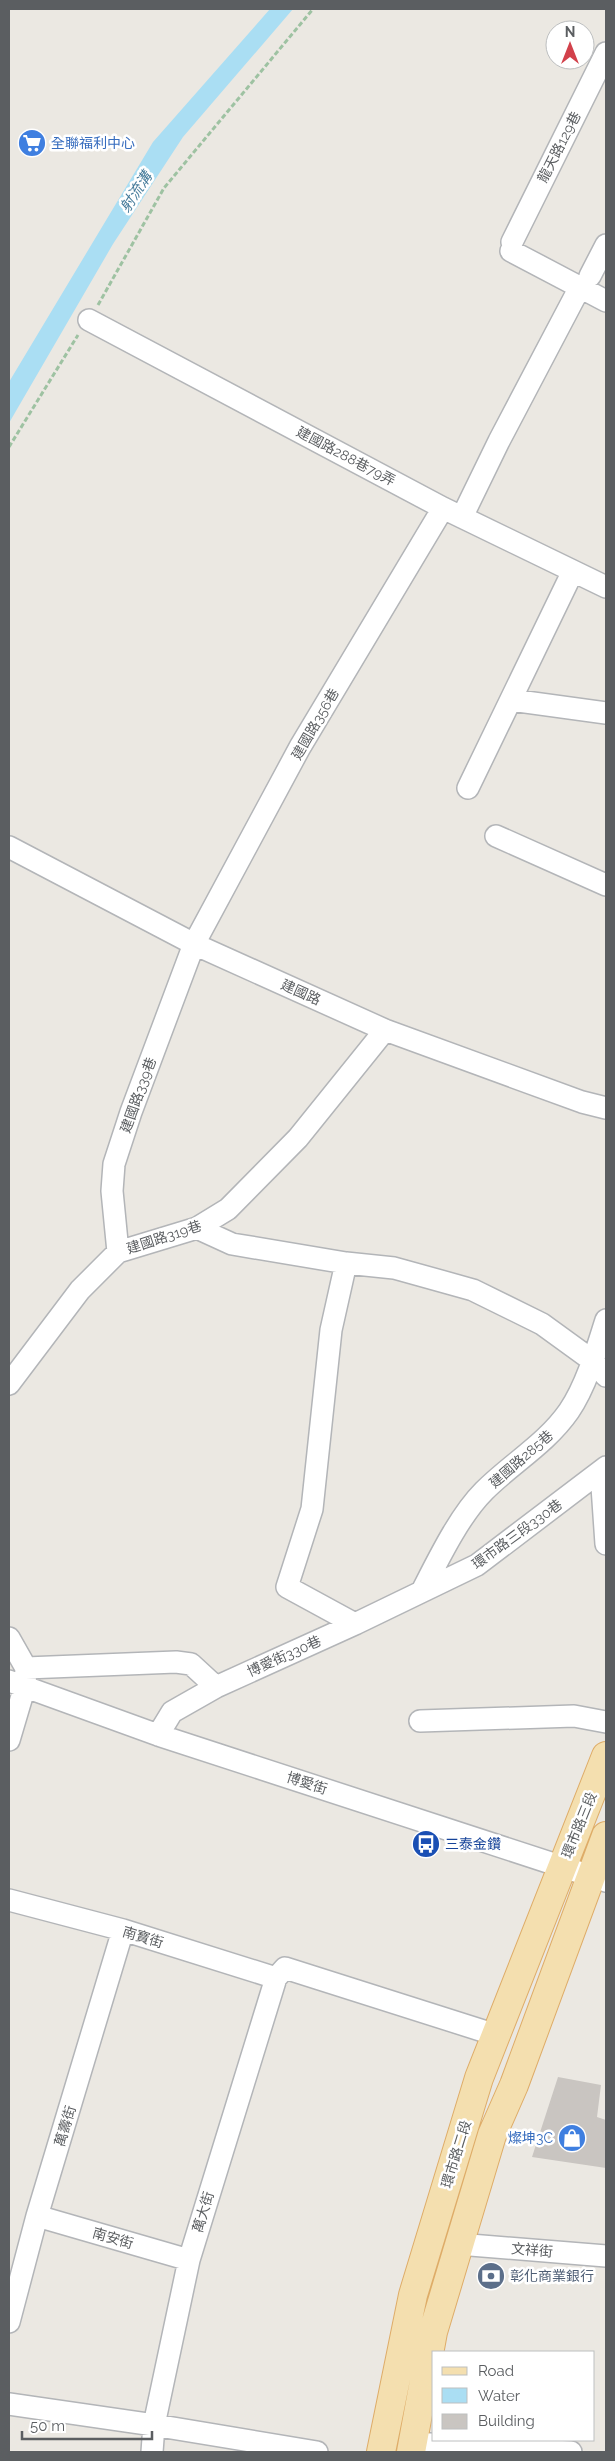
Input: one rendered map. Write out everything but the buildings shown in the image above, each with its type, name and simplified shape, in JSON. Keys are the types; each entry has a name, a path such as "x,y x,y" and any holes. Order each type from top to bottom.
{"main road":[{"name":"環市路三段","path":"562,1866 606,1756"},
{"path":"599,1879 606,1836"},
{"name":"環市路二段","path":"380,2452 413,2295 461,2136 496,2035 562,1866"},
{"name":"環市路二段","path":"411,2448 433,2332 492,2135 599,1879"}],"street":[{"name":"龍天路129巷","path":"585,282 512,246 606,53"},
{"path":"462,517 499,441 606,245"},
{"path":"585,282 606,301"},
{"name":"建國路288巷79弄","path":"89,320 443,508 606,587"},
{"name":"建國路356巷","path":"194,944 300,747 443,508"},
{"path":"468,788 573,571"},
{"path":"511,700 606,713"},
{"path":"496,836 606,885"},
{"name":"建國路","path":"9,847 194,944 385,1030 582,1102 606,1108"},
{"name":"建國路339巷","path":"118,1252 112,1191 114,1164 194,944"},
{"name":"建國路319巷","path":"9,1384 80,1290 118,1252 197,1228 228,1209 298,1138 385,1030"},
{"path":"197,1228 232,1244 346,1263 394,1268 474,1290 542,1324 599,1368"},
{"path":"346,1263 331,1330 312,1509 287,1586 355,1624"},
{"name":"建國路285巷","path":"422,1591 446,1543 483,1492 546,1439 570,1410 599,1368 606,1320"},
{"path":"603,1470 606,1544"},
{"name":"環市路三段330巷","path":"422,1591 477,1565 603,1470"},
{"name":"博愛街330巷","path":"158,1735 172,1712 216,1687 355,1624 422,1591"},
{"path":"9,1638 20,1679 9,1740"},
{"path":"20,1679 176,1662 191,1664 216,1687"},
{"name":"博愛街","path":"20,1679 158,1735 599,1879"},
{"path":"420,1721 574,1716 606,1722"},
{"name":"南寶街","path":"9,1900 124,1930 276,1978"},
{"name":"萬壽街","path":"9,2322 37,2216 124,1930"},
{"path":"276,1978 285,1968 496,2035"},
{"name":"萬大街","path":"152,2452 154,2425 189,2260 276,1978"},
{"name":"南安街","path":"37,2216 189,2260"},
{"name":"文祥街","path":"458,2244 606,2256"},
{"path":"9,2404 154,2425 317,2452"},
{"path":"411,2448 571,2452"}],"path":[{"path":"9,447 71,344 89,320 164,188 313,9"}],"water":[{"name":"射流溝","path":"270,9 293,9 183,137 113,244 9,423 9,382 153,142"}],"place":[{"name":"全聯福利中心","path":"32,143"},
{"name":"三泰金鑽","path":"426,1844"},
{"name":"燦坤3C","path":"572,2138"},
{"name":"彰化商業銀行","path":"491,2276"}]}
